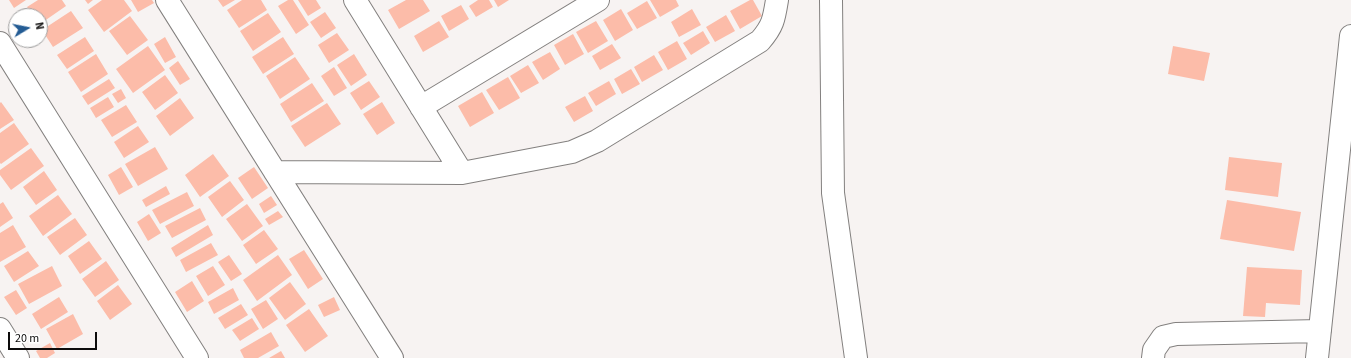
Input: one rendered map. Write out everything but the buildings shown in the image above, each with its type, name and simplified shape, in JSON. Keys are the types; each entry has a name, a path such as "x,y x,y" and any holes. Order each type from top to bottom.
{"street":[{"path":"167,0 392,358"},
{"path":"356,0 462,173"},
{"path":"421,107 598,0"},
{"path":"275,172 462,173 572,152 597,141 760,41 770,30 775,15 777,0"},
{"path":"831,0 833,193 856,358"},
{"path":"1317,358 1351,36"},
{"path":"0,43 197,358"},
{"path":"0,329 18,358"},
{"path":"1153,358 1154,350 1163,337 1176,334 1320,331"}]}
